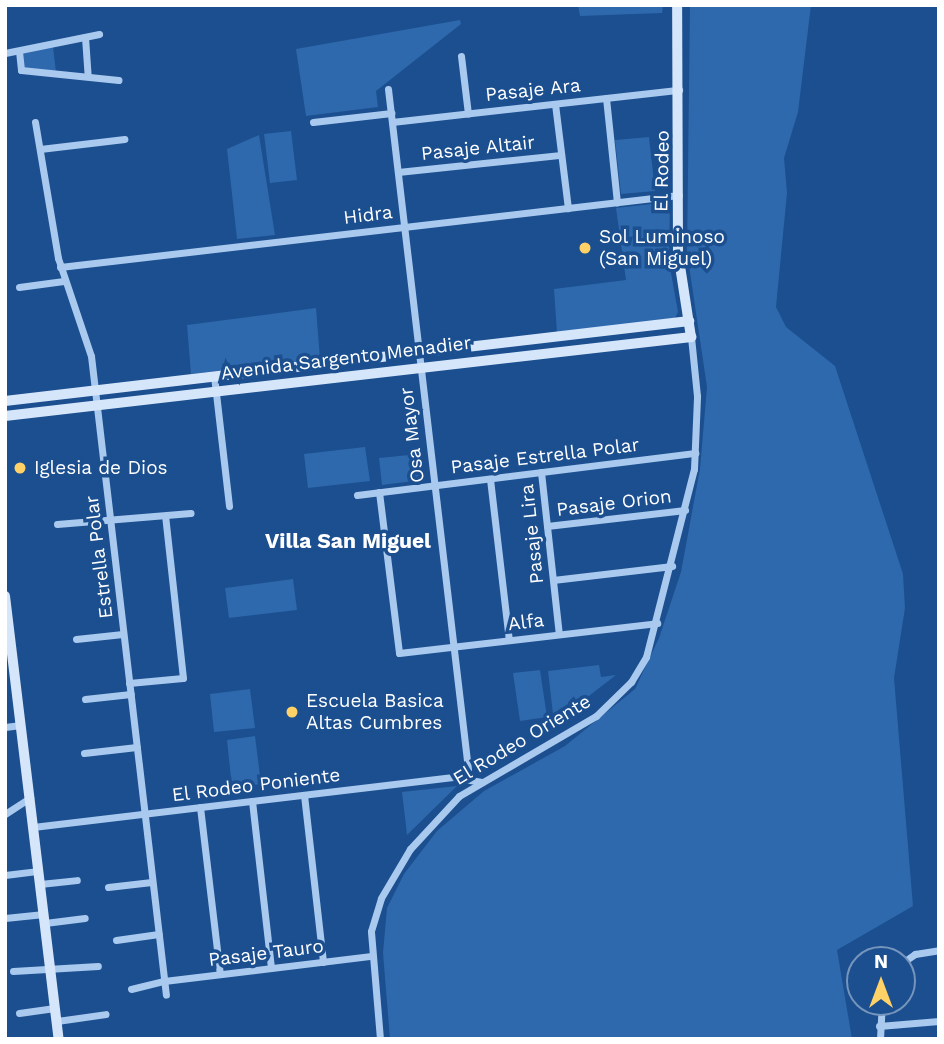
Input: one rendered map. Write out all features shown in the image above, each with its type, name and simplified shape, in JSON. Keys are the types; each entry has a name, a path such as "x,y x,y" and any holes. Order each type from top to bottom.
{"street":[{"name":"El Rodeo","path":"677,5 678,253 691,337"},
{"path":"5,53 99,34"},
{"path":"85,37 88,76"},
{"path":"19,51 21,70 118,80"},
{"path":"461,56 468,114"},
{"name":"Osa Mayor","path":"388,89 433,485 470,777"},
{"name":"Pasaje Ara","path":"392,122 679,90"},
{"path":"606,98 617,202"},
{"path":"555,104 568,208"},
{"path":"313,122 391,113"},
{"name":"Estrella Polar","path":"35,122 60,267 88,344 166,995"},
{"path":"40,149 124,139"},
{"name":"Pasaje Altair","path":"398,172 561,155"},
{"name":"Hidra","path":"60,267 679,195"},
{"path":"19,287 64,281"},
{"name":"Avenida Sargento Menadier","path":"5,401 689,321"},
{"name":"Avenida Sargento Menadier","path":"5,416 691,337"},
{"name":"El Rodeo Oriente","path":"380,1039 371,956 373,920 398,867 438,814 482,782 586,723 611,703 641,667 657,623 672,565 695,453 697,396 691,337"},
{"path":"214,376 229,506"},
{"name":"Pasaje Estrella Polar","path":"357,495 695,453"},
{"name":"Pasaje Lira","path":"541,472 559,634"},
{"path":"490,479 509,640"},
{"name":"Alfa","path":"379,492 399,653 657,623"},
{"name":"Pasaje Orion","path":"547,526 685,510"},
{"path":"57,524 191,513"},
{"path":"129,683 183,678 165,516"},
{"path":"553,580 672,565"},
{"path":"5,596 9,656 21,725 59,1039"},
{"path":"76,639 123,634"},
{"path":"85,699 131,694"},
{"path":"5,727 21,725"},
{"path":"84,753 137,747"},
{"name":"El Rodeo Poniente","path":"33,827 470,777 482,782"},
{"path":"304,795 323,962"},
{"path":"5,814 30,798"},
{"path":"252,801 271,968"},
{"path":"200,807 220,974"},
{"path":"5,875 39,871"},
{"path":"40,884 77,880"},
{"path":"108,887 152,882"},
{"path":"5,918 85,918"},
{"path":"117,940 159,934"},
{"path":"916,954 939,950"},
{"name":"Pasaje Tauro","path":"131,989 164,981 371,956"},
{"path":"13,971 98,966"},
{"path":"19,1013 55,1008"},
{"path":"57,1021 106,1014"},
{"path":"880,1016 880,1039"},
{"path":"879,1026 939,1021"}],"shaded area":[{"path":"578,5 663,5 662,13 580,16"},
{"path":"690,5 811,5 798,112 784,158 787,193 776,307 786,327 835,366 903,574 905,608 894,678 913,906 837,950 852,1039 390,1039 383,953 387,908 404,874 437,831 484,791 565,746 635,689 659,638 681,572 700,469 707,387 687,252"},
{"path":"460,20 461,24 376,91 378,107 306,116 296,49"},
{"path":"53,47 56,72 24,69 23,52"},
{"path":"291,131 297,180 270,183 264,134"},
{"path":"259,135 275,235 237,239 227,149"},
{"path":"649,137 655,191 621,194 615,140"},
{"path":"670,202 669,262 678,312 675,318 557,333 554,289 626,280 616,208"},
{"path":"316,308 320,359 191,374 187,325"},
{"path":"365,447 370,481 308,488 304,454"},
{"path":"419,454 422,480 382,485 379,458"},
{"path":"293,579 297,610 229,618 225,588"},
{"path":"599,665 601,677 616,675 554,723 548,671"},
{"path":"540,670 547,717 520,721 513,673"},
{"path":"250,689 255,728 214,732 210,694"},
{"path":"255,736 261,784 232,788 227,740"},
{"path":"457,786 407,835 402,792"}],"place":[{"name":"Sol Luminoso (San Miguel)","path":"585,248"},
{"name":"Iglesia de Dios","path":"20,468"},
{"name":"Escuela Basica Altas Cumbres","path":"292,712"}],"district":[{"name":"Villa San Miguel","path":"348,541"}]}
